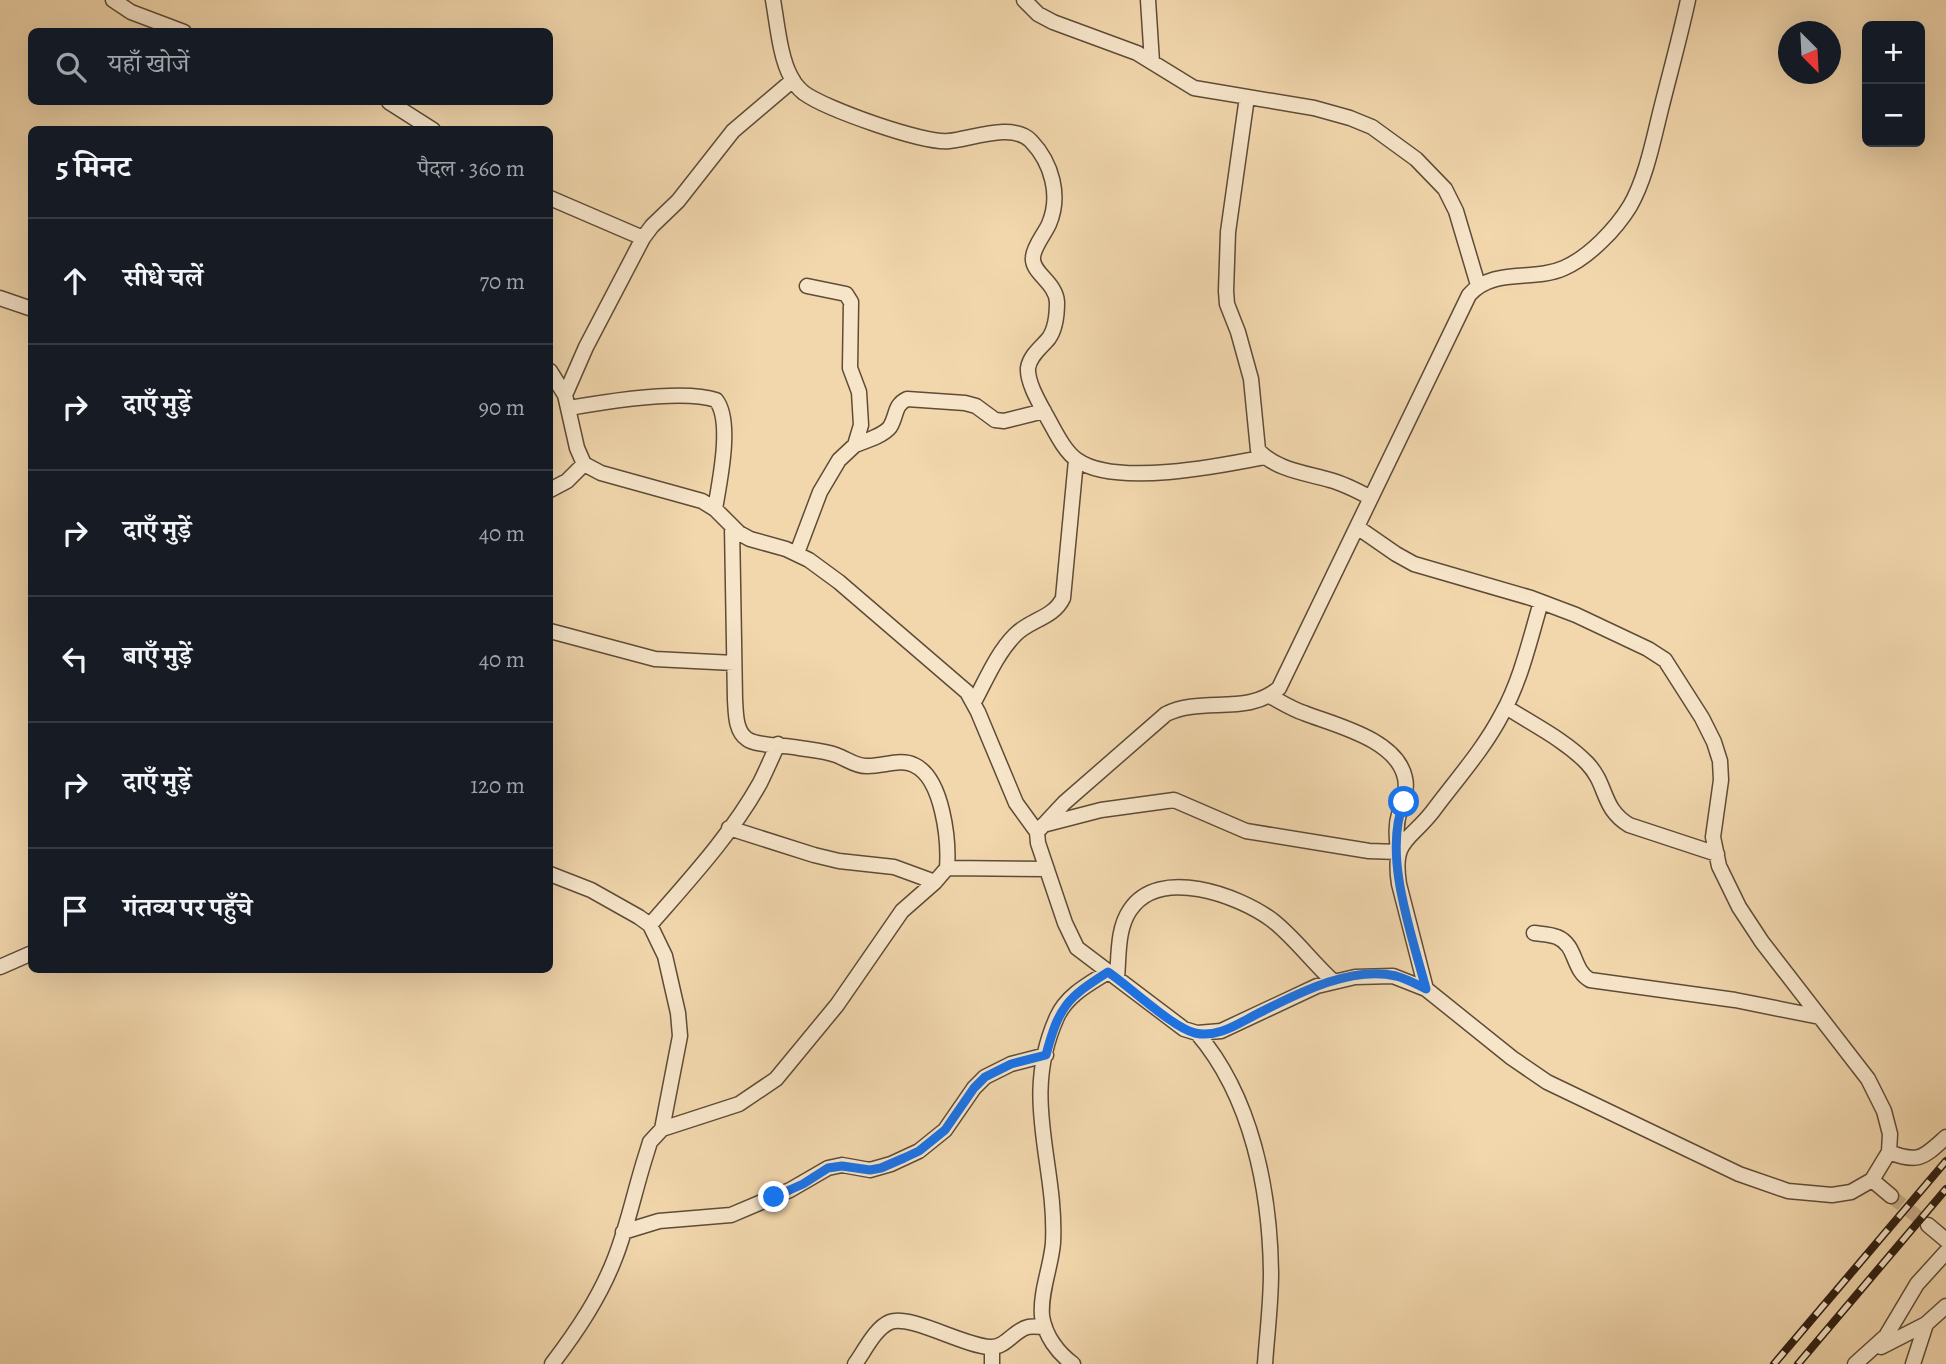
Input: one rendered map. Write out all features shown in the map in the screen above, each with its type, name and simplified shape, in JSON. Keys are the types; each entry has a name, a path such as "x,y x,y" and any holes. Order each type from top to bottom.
{"street":[{"path":"113,0 131,12 173,28"},
{"path":"773,0 785,61 793,80 804,93 827,105 923,139 951,141 981,134 1004,133 1029,138 1042,155 1056,195 1049,223 1033,254 1035,268 1049,281 1056,293 1057,302 1053,332 1030,360 1028,369 1044,411 1076,460 1099,470 1151,472 1197,469 1265,457"},
{"path":"1024,0 1053,22 1123,47 1194,88 1314,108 1372,127 1416,159 1445,189 1456,211 1478,285"},
{"path":"1148,0 1152,62"},
{"path":"1357,527 1414,564 1500,587 1576,615 1648,649 1665,660 1702,718 1720,761 1721,780 1713,837 1719,866 1739,906 1762,942 1868,1079 1884,1111 1890,1134 1889,1152 1872,1181 1851,1192 1832,1195 1788,1191 1739,1174 1547,1082 1512,1058 1426,989 1394,976 1355,977 1333,981 1297,995 1233,1027 1210,1034 1197,1033 1175,1023 1077,948 1065,923 1038,843 1040,829 1064,803 1166,714 1176,709 1244,703 1270,696 1279,688 1460,310 1478,285 1490,280 1553,272 1566,267 1581,257 1616,224 1629,206 1639,187 1654,137 1688,0"},
{"path":"561,393 643,238 678,201 733,131 793,80"},
{"path":"1247,97 1228,232 1226,291 1227,304 1251,379 1258,450 1281,466 1350,487 1371,498"},
{"path":"394,105 427,126"},
{"path":"553,199 643,238"},
{"path":"807,286 846,294 851,302 850,368 859,392 862,411 855,446"},
{"path":"0,298 28,308"},
{"path":"553,377 561,393 584,464 622,480 702,501 750,539 797,553 838,582 959,683 974,702 1012,795 1024,816 1040,829"},
{"path":"561,393 701,397 716,400 722,411 723,444 715,509"},
{"path":"797,553 809,519 839,460 855,446 887,430 901,401 907,399 965,403 975,406 995,421 1044,411"},
{"path":"974,702 1007,643 1025,626 1056,609 1063,598 1076,460"},
{"path":"553,488 568,481 584,464"},
{"path":"552,1364 596,1298 611,1268 650,1142 662,1129 739,1104 776,1079 837,1005 902,911 947,868 942,810 931,779 914,764 902,762 856,765 837,755 778,744 759,744 748,741 742,735 736,719 732,526"},
{"path":"1398,852 1446,794 1491,733 1506,707 1541,602"},
{"path":"553,632 655,659 734,663"},
{"path":"1270,696 1302,713 1356,732 1382,747 1401,768 1405,788 1396,830 1396,869 1426,989"},
{"path":"1506,707 1587,762 1597,775 1611,811 1617,818 1629,825 1717,854"},
{"path":"650,925 698,870 729,828 760,783 778,744"},
{"path":"1040,829 1101,810 1174,800 1246,831 1369,851 1398,852"},
{"path":"729,828 814,855 839,861 894,867 935,882"},
{"path":"947,868 1047,869"},
{"path":"553,875 615,902 650,925 665,956 678,1013 680,1036 662,1129"},
{"path":"1113,975 1129,911 1152,893 1176,886 1188,886 1240,903 1271,920 1333,981"},
{"path":"1534,933 1556,936 1566,942 1579,970 1590,980 1762,1004 1820,1017"},
{"path":"0,967 28,955"},
{"path":"1073,1364 1060,1353 1045,1327 1042,1315 1053,1243 1039,1109 1040,1079 1058,1016 1065,1004 1078,991 1113,975"},
{"path":"1197,1033 1213,1052 1232,1086 1249,1130 1261,1179 1271,1274 1265,1364"},
{"path":"623,1231 659,1221 731,1215 790,1190 828,1168 842,1166 870,1170 891,1164 919,1151 945,1130 974,1088 985,1077 1011,1064 1046,1055"},
{"path":"1889,1152 1917,1159 1946,1137"},
{"path":"1872,1181 1891,1196"},
{"path":"1928,1225 1946,1240"},
{"path":"1860,1359 1886,1336 1917,1284 1946,1252"},
{"path":"1860,1359 1926,1324 1946,1306"},
{"path":"855,1364 880,1330 890,1322 915,1323 948,1336 992,1347 1002,1345 1027,1327 1045,1327"},
{"path":"1913,1364 1926,1324"},
{"path":"992,1347 992,1364"}],"tunnel":[{"path":"1891,1196 1928,1225"}],"railway":[{"path":"1774,1364 1946,1161"},
{"path":"1798,1364 1946,1189"}],"route":[{"path":"774,1197 803,1184 828,1168 881,1168 919,1151 945,1130 974,1088 985,1077 997,1069 1046,1055 1058,1016 1065,1004 1078,991 1108,972 1184,1029 1210,1034 1233,1027 1297,995 1333,981 1355,977 1394,976 1426,989 1396,869 1396,830 1404,802"}]}
